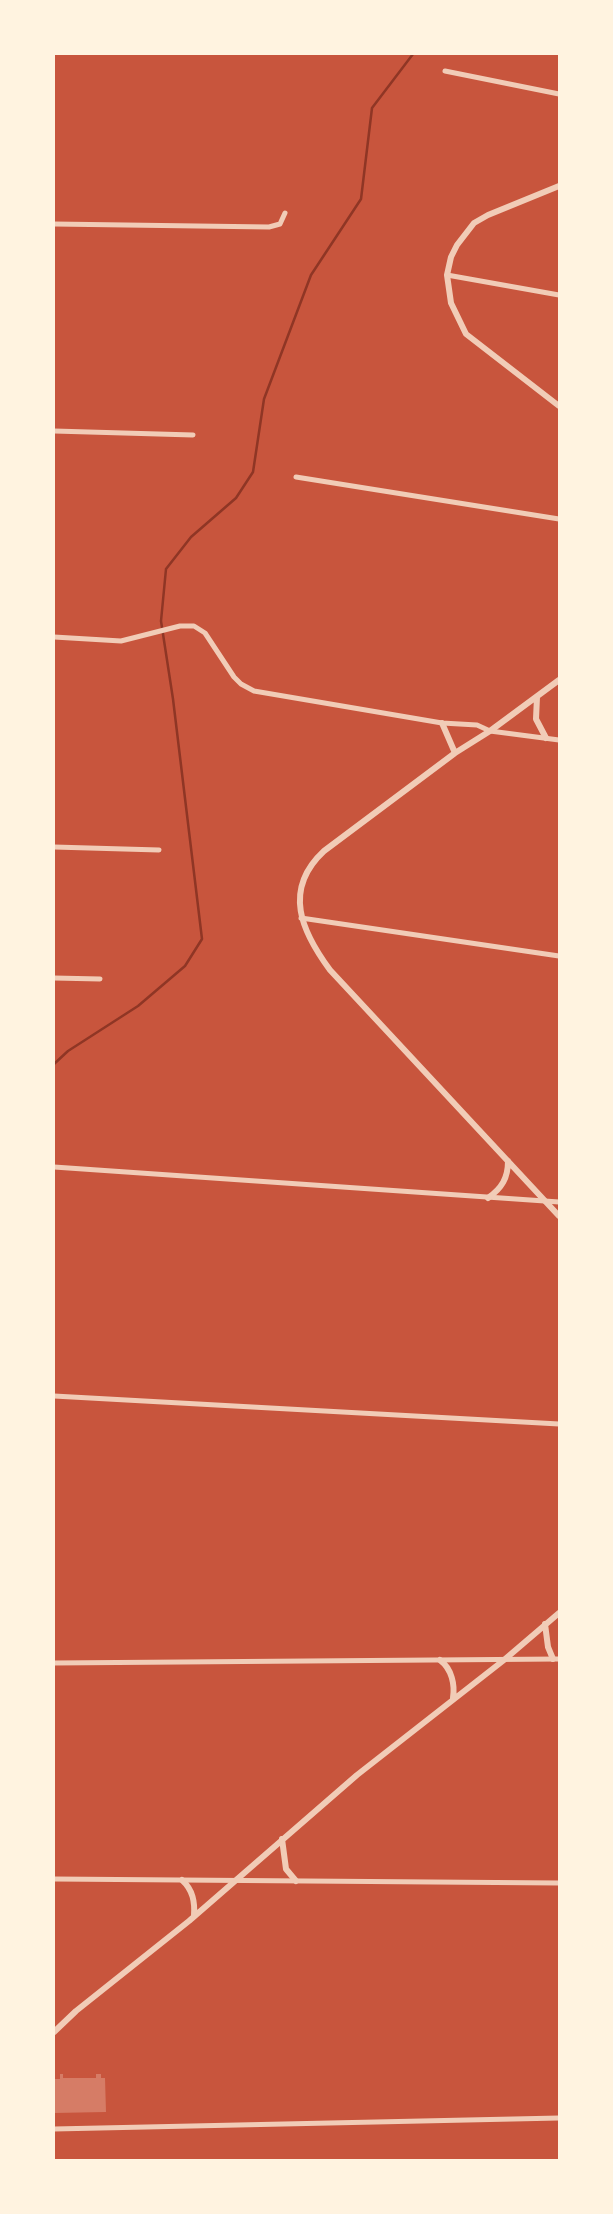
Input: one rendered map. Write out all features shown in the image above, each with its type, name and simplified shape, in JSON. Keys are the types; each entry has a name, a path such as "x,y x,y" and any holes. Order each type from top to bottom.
{"street":[{"path":"445,71 559,94"},
{"path":"559,186 488,215 474,223 457,244 451,257 447,275 451,303 466,334 559,406"},
{"path":"54,224 269,227 280,224 285,213"},
{"path":"447,275 559,295"},
{"path":"54,431 193,435"},
{"path":"296,477 559,518"},
{"path":"54,637 121,641 180,626 194,626 205,633 234,677 241,684 254,691 442,723 477,724 490,731 559,740"},
{"path":"559,680 490,731 455,753 316,859 306,876 300,906 301,918 308,936 330,970 559,1216"},
{"path":"537,697 536,719 546,738"},
{"path":"442,723 455,753"},
{"path":"54,847 159,850"},
{"path":"301,918 559,956"},
{"path":"54,978 100,979"},
{"path":"488,1198 498,1191 503,1184 507,1175 508,1161"},
{"path":"54,1167 559,1202"},
{"path":"54,1396 559,1424"},
{"path":"54,2032 76,2011 194,1916 282,1839 453,1698 504,1660 559,1612"},
{"path":"545,1624 548,1647 556,1659"},
{"path":"54,1663 556,1659"},
{"path":"440,1660 449,1669 454,1691 453,1698"},
{"path":"282,1839 286,1869 296,1881"},
{"path":"54,1879 559,1883"},
{"path":"182,1880 191,1892 195,1907 194,1916"},
{"path":"54,2129 559,2118"}],"building":[{"path":"60,2074 63,2074 63,2078 96,2078 96,2074 101,2074 101,2078 105,2078 106,2112 54,2113 54,2079 60,2079"}],"waterway":[{"path":"54,1064 68,1051 138,1006 185,966 202,939 173,699 161,621 166,569 191,537 236,498 253,472 264,399 311,275 361,199 372,108 413,54"}]}
